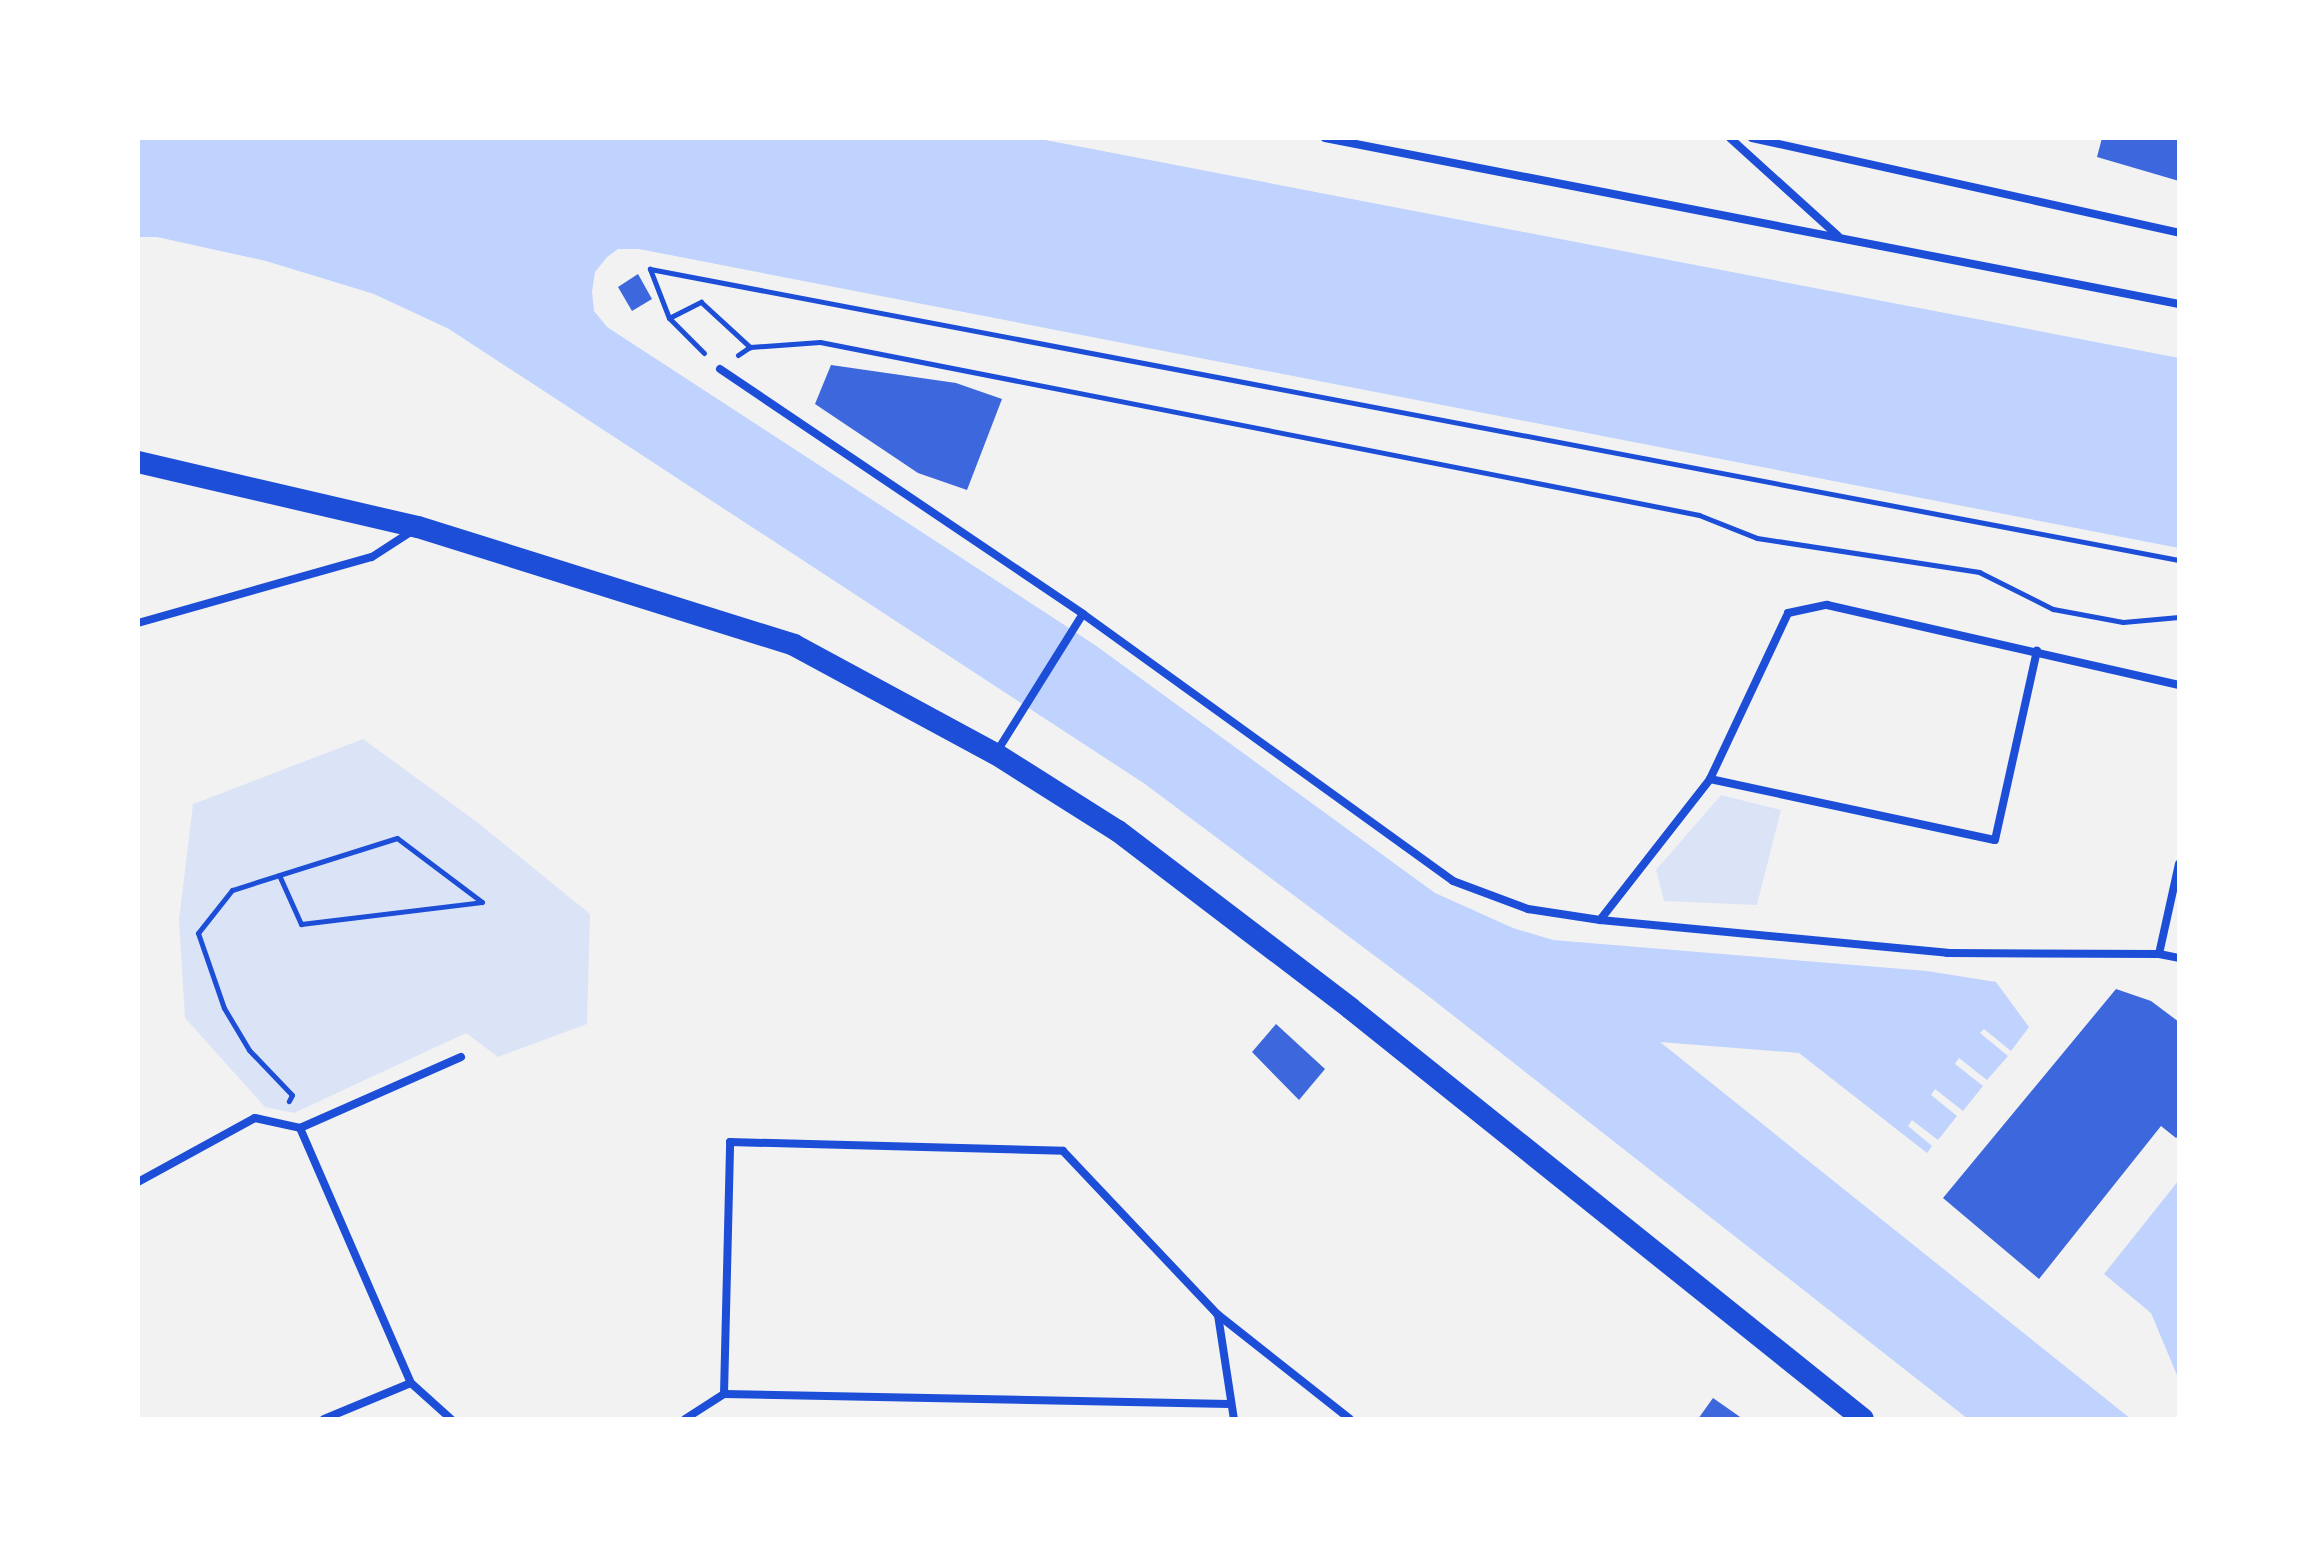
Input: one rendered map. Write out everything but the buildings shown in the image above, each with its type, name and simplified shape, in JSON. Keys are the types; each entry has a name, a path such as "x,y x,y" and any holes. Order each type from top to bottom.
{"highway":[{"path":"138,462 418,527 794,645 996,754 1118,831 1350,1008 1863,1419"}],"street":[{"path":"1325,138 2179,304"},
{"path":"1730,138 1838,237"},
{"path":"1752,138 2179,233"},
{"path":"720,369 1083,614 1453,881 1528,909 1600,920 1947,953 2159,954 2179,958"},
{"path":"138,623 372,557 418,527"},
{"path":"1600,920 1710,779 1788,613 1827,605 2179,685"},
{"path":"996,754 1083,614"},
{"path":"1710,779 1995,840 2037,651"},
{"path":"2159,954 2179,864"},
{"path":"138,1182 255,1118 300,1128 461,1057"},
{"path":"300,1128 411,1383 451,1419"},
{"path":"724,1394 730,1142 1063,1151 1217,1314 1350,1419"},
{"path":"1217,1314 1229,1404 1234,1419"},
{"path":"324,1419 411,1383"},
{"path":"685,1419 724,1394 1229,1404"}],"path":[{"path":"2179,560 650,269 669,318 720,369 750,347 820,342 1699,515 1757,538 1979,572 2053,609 2123,622 2179,617"},
{"path":"669,318 701,302 750,347"},
{"path":"279,875 301,924 482,902 397,838 279,875 232,890 198,933 224,1008 249,1050 292,1095 279,1124"}],"shaded area":[{"path":"363,739 477,822 590,914 587,1024 498,1057 466,1033 294,1113 265,1107 185,1018 179,920 193,804"},
{"path":"1721,795 1781,810 1757,905 1664,901 1656,870"}],"water":[{"path":"138,138 1035,138 2179,358 2179,548 639,249 618,249 607,257 595,272 592,292 594,311 607,327 1095,645 1435,893 1513,928 1553,940 1927,971 1996,982 2029,1027 2011,1051 1984,1029 1980,1033 2008,1056 1987,1080 1959,1058 1955,1064 1983,1086 1963,1111 1935,1089 1931,1095 1957,1116 1938,1140 1912,1120 1908,1126 1932,1146 1927,1153 1799,1053 1660,1042 2131,1419 1968,1419 1427,995 1145,784 449,329 374,294 266,261 157,237 138,237"},
{"path":"2179,1180 2179,1380 2151,1313 2104,1274"}]}
